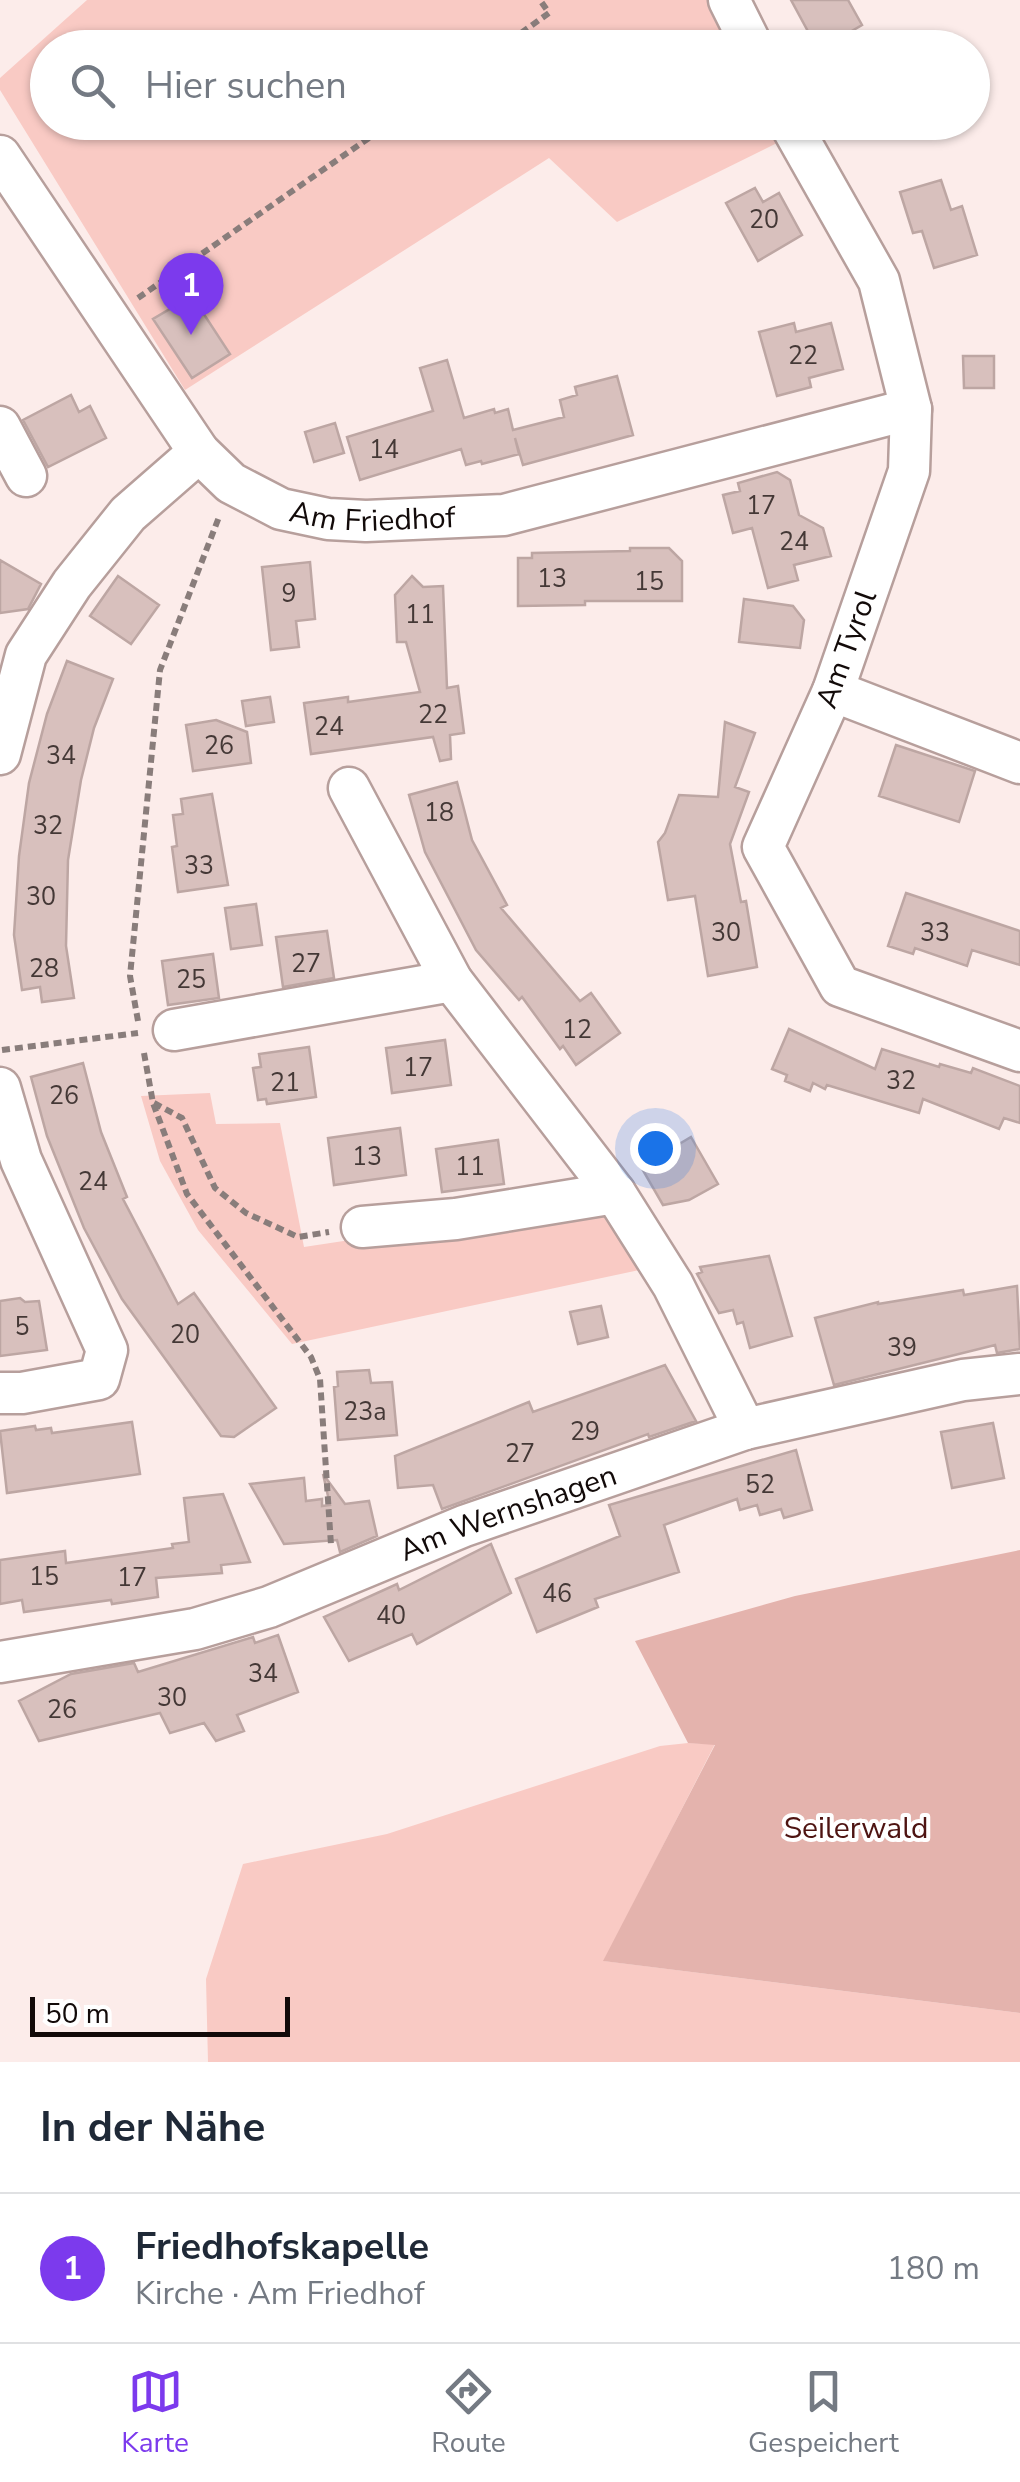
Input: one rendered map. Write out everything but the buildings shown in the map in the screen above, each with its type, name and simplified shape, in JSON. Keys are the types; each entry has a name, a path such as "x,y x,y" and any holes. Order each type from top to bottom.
{"street":[{"path":"730,0 744,30"},
{"name":"Am Tyrol","path":"799,140 878,281 911,410 909,472 833,691 763,847 840,986 1020,1051"},
{"name":"Am Friedhof","path":"0,156 199,452 232,483 281,509 328,519 366,521 504,515 911,410"},
{"path":"0,427 26,476"},
{"path":"0,754 13,656 128,514 199,452"},
{"path":"833,691 1020,763"},
{"path":"349,788 452,981 615,1192 672,1285 744,1430"},
{"path":"157,1032 452,981"},
{"path":"0,1088 10,1161 108,1350 99,1379 22,1393 0,1393"},
{"path":"362,1227 456,1219 615,1192"},
{"name":"Am Wernshagen","path":"0,1662 195,1629 268,1606 464,1526 744,1430 963,1380 1020,1374"}],"path":[{"path":"525,30 549,13 540,0"},
{"path":"112,322 132,303 366,140"},
{"path":"232,483 160,670 130,976 157,1032 153,1103 187,1194 312,1357 320,1378 333,1580"},
{"path":"0,1050 157,1032"},
{"path":"153,1103 182,1118 214,1188 246,1213 298,1237 362,1227"}],"shaded area":[{"path":"87,0 709,0 724,30 54,30"},
{"path":"30,51 30,139 0,90 0,78"},
{"path":"31,140 777,143 617,222 549,158 185,390"},
{"path":"210,1093 216,1124 280,1123 304,1247 607,1201 644,1269 292,1344 198,1230 160,1161 141,1096"},
{"path":"715,1744 604,1961 1020,2013 1020,2062 208,2062 206,1979 243,1864 387,1834 660,1746"}],"green space":[{"name":"Seilerwald","path":"1020,1550 1020,2013 603,1961 715,1745 688,1743 635,1641 795,1596"}],"place":[{"name":"Friedhofskapelle","path":"191,335"}]}
